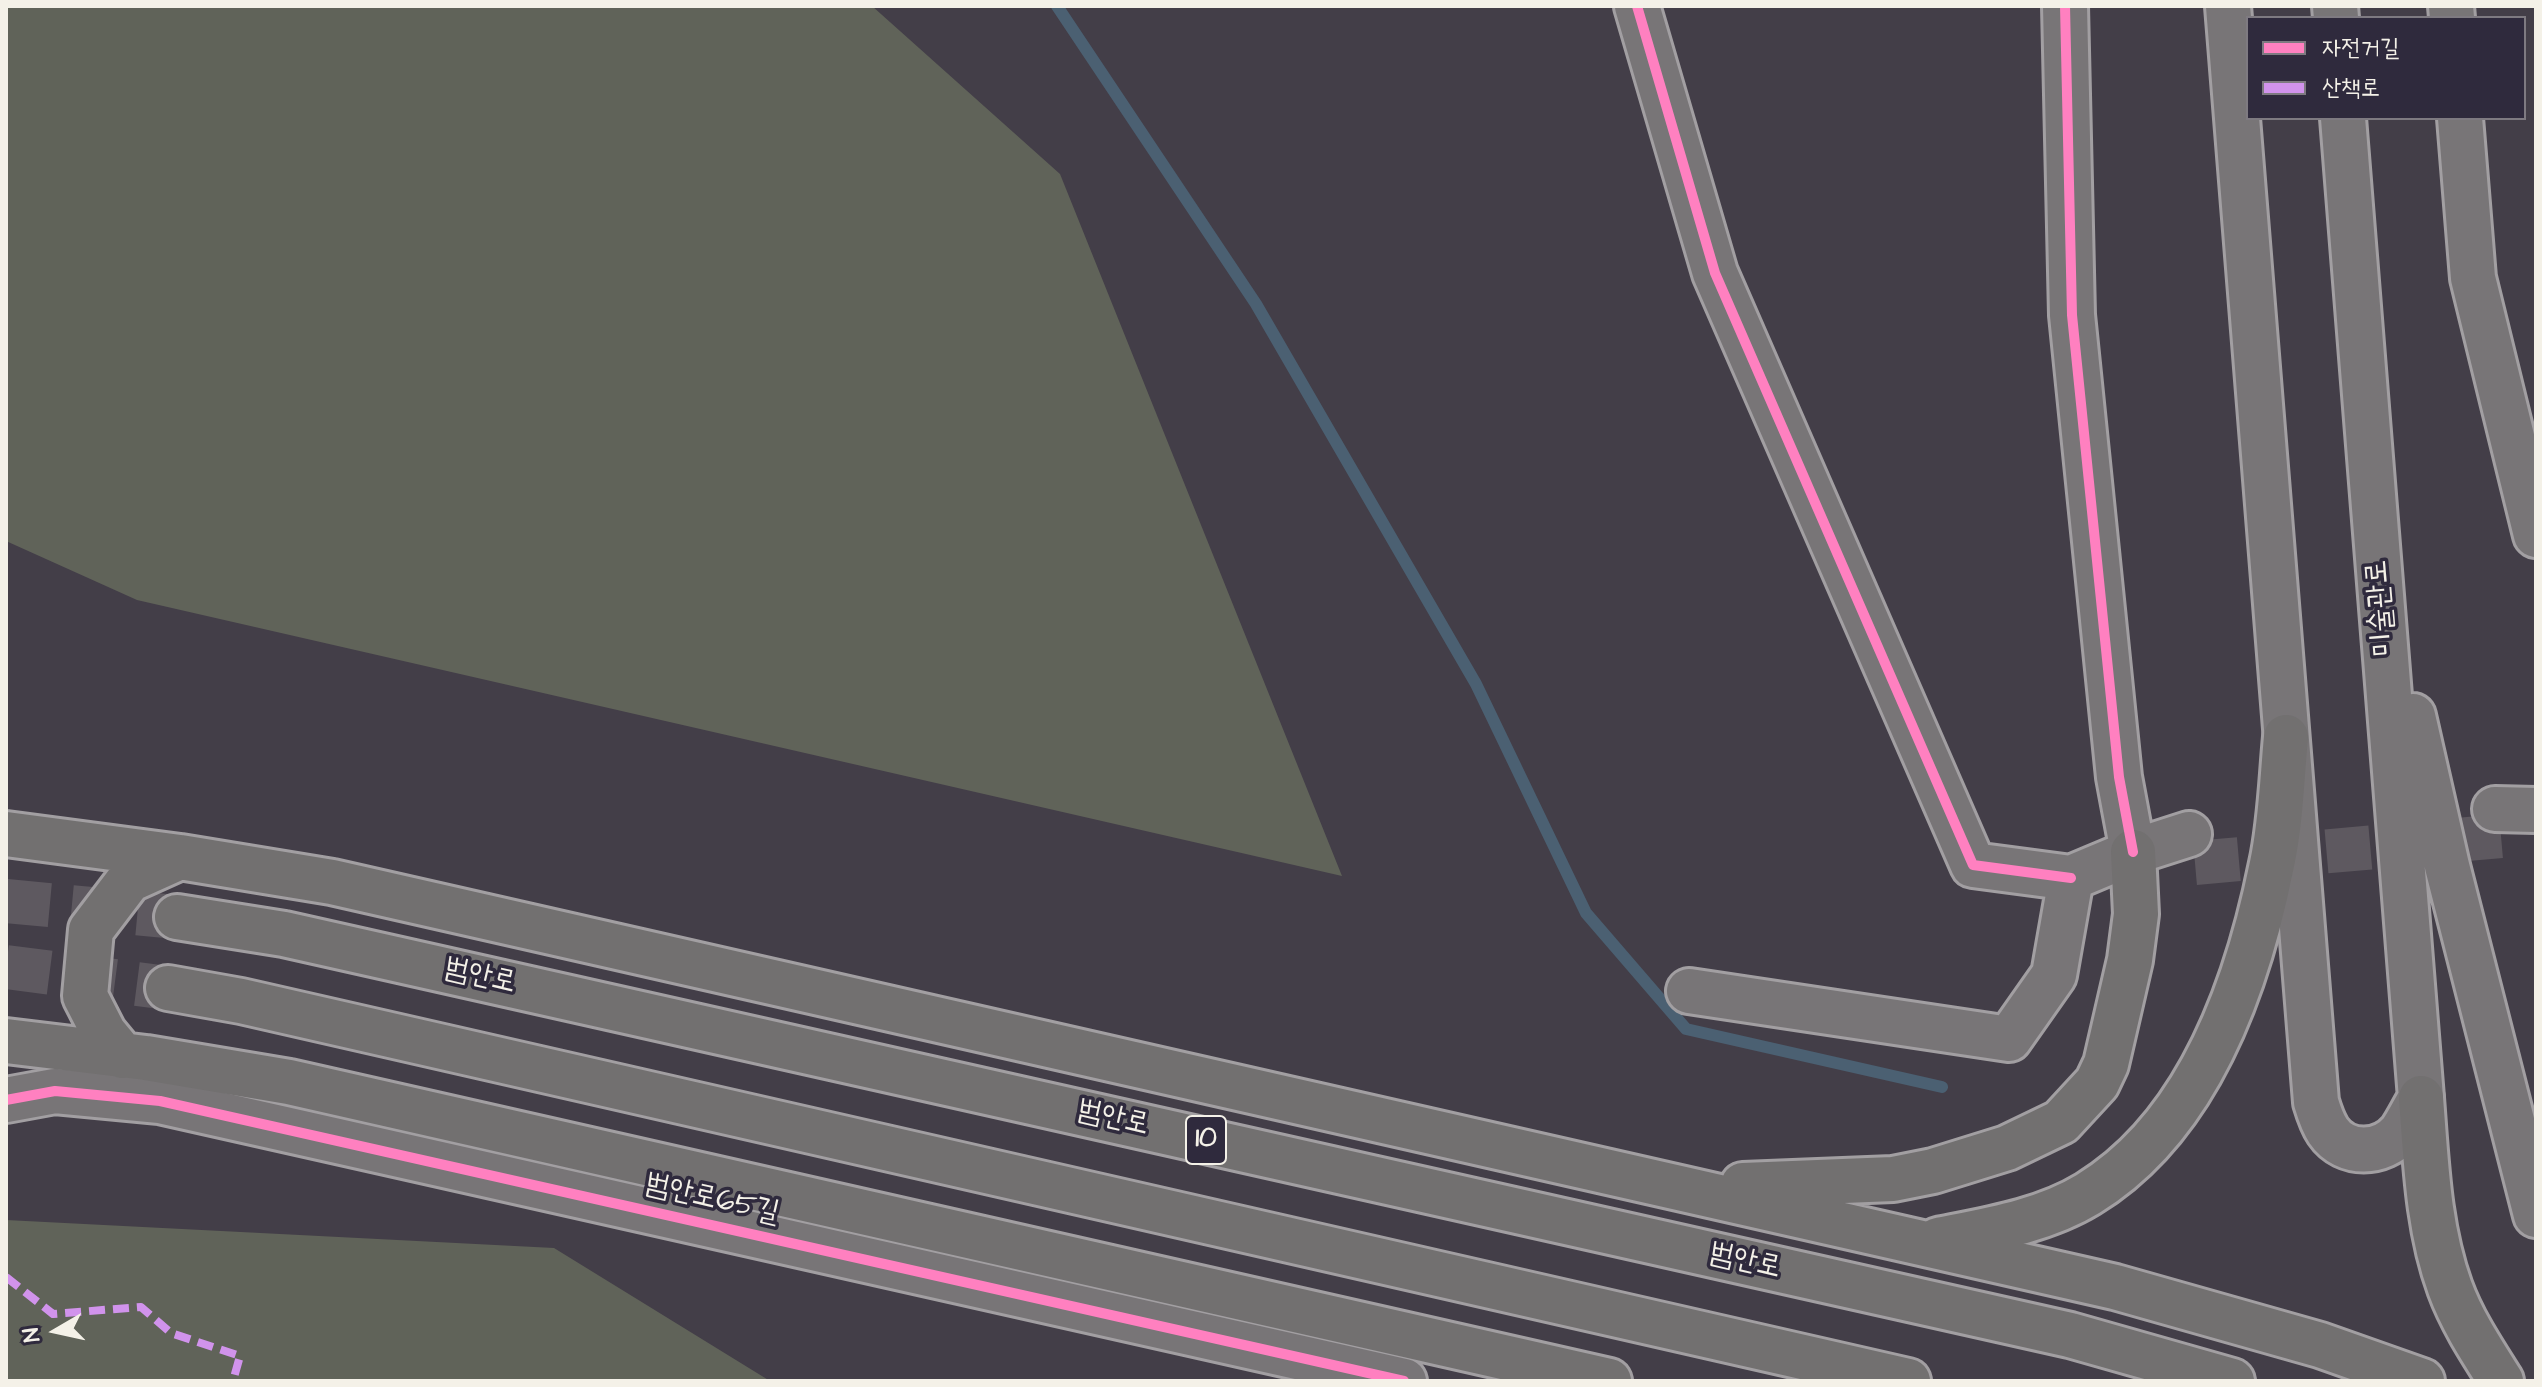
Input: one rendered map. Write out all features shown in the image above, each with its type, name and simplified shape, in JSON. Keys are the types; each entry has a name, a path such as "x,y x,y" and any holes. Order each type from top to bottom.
{"highway":[{"path":"1925,1243 2020,1221 2087,1195 2127,1167 2186,1096 2221,1030 2249,956 2273,862 2286,737"},
{"path":"6,834 180,857 332,882 1925,1243 2189,1306 2320,1345 2422,1381"},
{"path":"1681,1188 1893,1179 1971,1160 2037,1135 2061,1122 2097,1083 2106,1064 2130,960 2136,914 2133,852"},
{"path":"123,1056 104,1033 85,996 91,930 129,880 180,857"},
{"name":"범안로","path":"177,917 300,937 1528,1212 2070,1335 2232,1381"},
{"path":"168,988 256,1004 1908,1381"},
{"path":"6,1041 304,1085 1609,1381"},
{"path":"2421,1098 2436,1239 2447,1277 2475,1340 2501,1381"}],"street":[{"path":"1637,6 1715,273 1973,865 2071,878 2133,852 2192,848"},
{"path":"2065,6 2072,315 2119,777 2133,852"},
{"path":"2228,6 2316,1102 2329,1133 2341,1144 2369,1150 2383,1146 2401,1132 2421,1098"},
{"name":"미술관로","path":"2343,120 2421,1098"},
{"path":"2460,120 2473,278 2536,535"},
{"path":"2378,568 2447,866 2536,1215"},
{"path":"1689,991 2009,1039 2054,975 2071,878"},
{"name":"범안로65길","path":"6,1100 55,1091 160,1101 1404,1381"}],"shaded area":[{"path":"6,6 872,6 1060,174 1342,876 137,600 6,541"},
{"path":"6,1220 554,1248 770,1381 6,1381"}],"waterway":[{"path":"1057,6 1256,304 1476,684 1586,913 1686,1029 1942,1087"}],"tunnel":[{"path":"2195,863 2501,836"},
{"path":"6,901 177,917"},
{"path":"6,967 168,988"}],"marked path":[{"path":"6,1277 53,1314 141,1307 171,1333 240,1356 233,1381"}],"cycle path":[{"path":"1637,6 1715,273 1973,865 2071,878"},
{"path":"2065,6 2072,315 2119,777 2133,852"},
{"path":"6,1100 55,1091 160,1101 1404,1381"}]}
